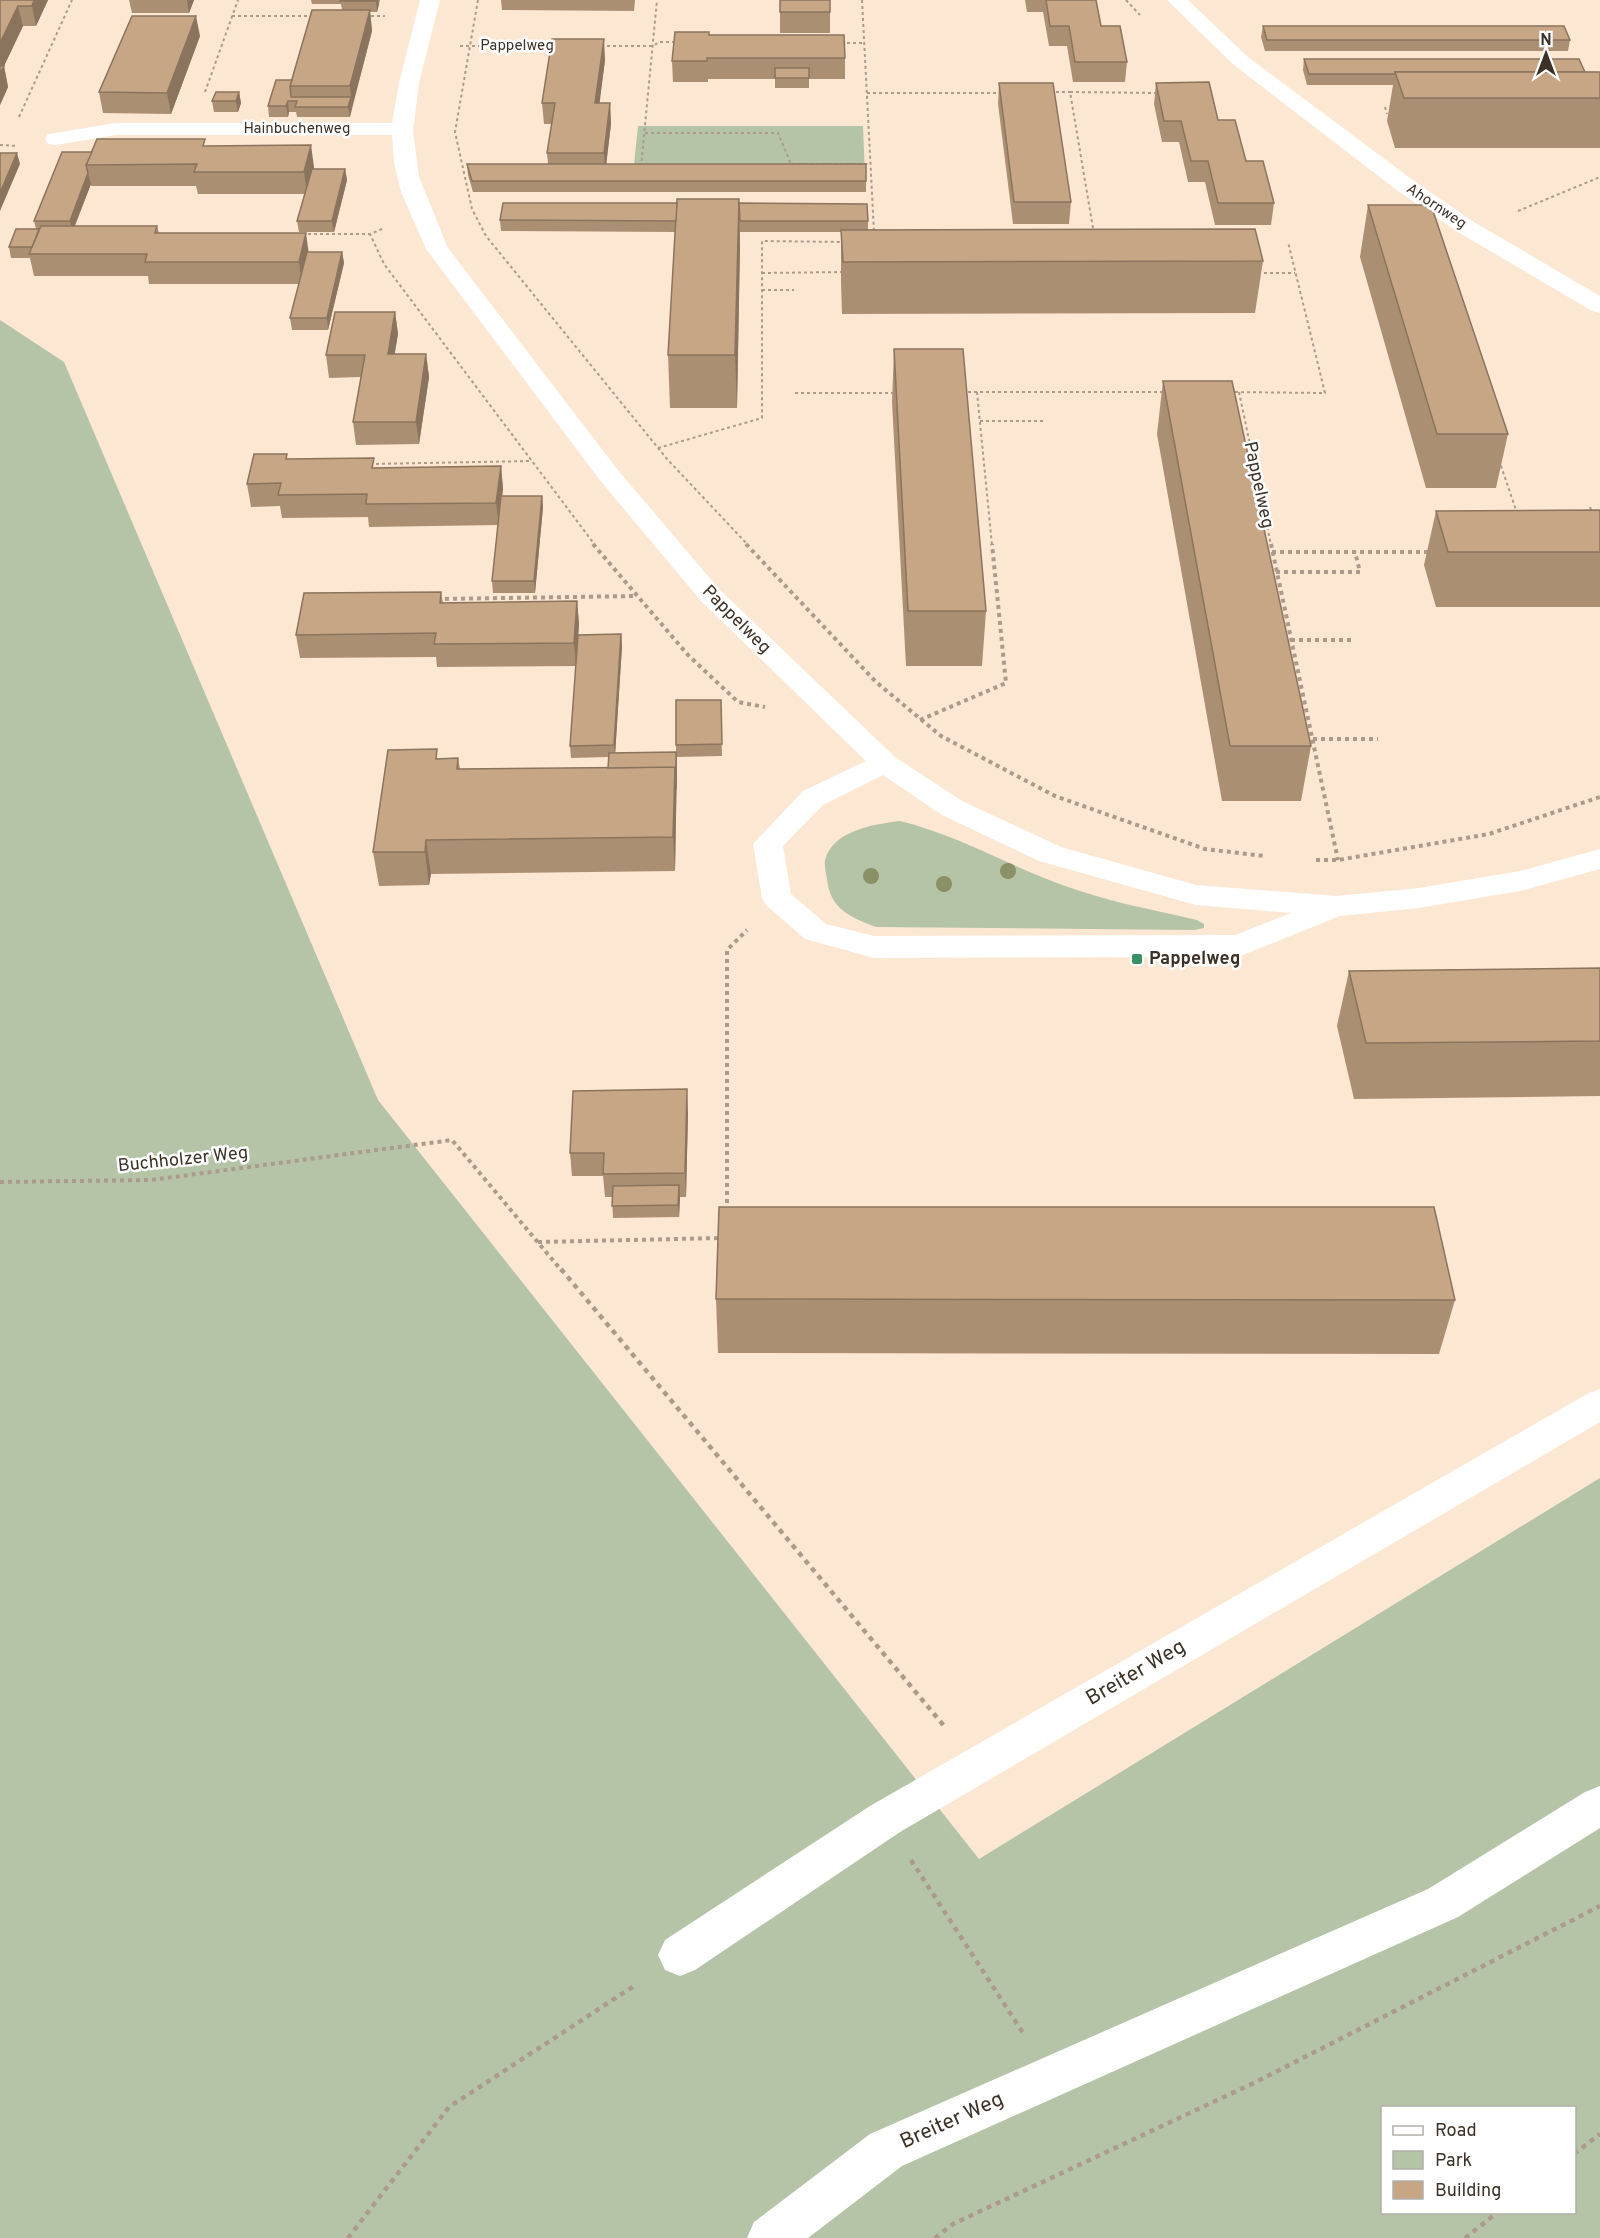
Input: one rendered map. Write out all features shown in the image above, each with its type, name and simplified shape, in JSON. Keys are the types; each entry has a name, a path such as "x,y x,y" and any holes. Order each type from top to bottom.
{"street":[{"name":"Ahornweg","path":"1176,0 1241,61 1406,186 1466,227 1600,306"},
{"name":"Pappelweg","path":"428,8 402,129 404,162 410,183 420,214 437,249 608,474 710,595 885,763 952,808 1050,854 1196,896 1336,906 1430,897 1520,881 1600,859"},
{"name":"Hainbuchenweg","path":"56,139 115,129 402,129"},
{"name":"Pappelweg","path":"885,763 813,798 768,844 777,898 816,932 874,947 981,949 1238,946 1336,906"},
{"name":"Breiter Weg","path":"680,1955 885,1819 1600,1404"},
{"name":"Breiter Weg","path":"770,2238 886,2150 1443,1903 1600,1805"}],"path":[{"path":"56,139 18,120 72,0"},
{"path":"192,129 237,0"},
{"path":"478,0 455,132 472,209 486,236 658,448 876,682 941,736 1055,796 1205,849 1270,856"},
{"path":"641,168 657,0"},
{"path":"862,0 874,242"},
{"path":"359,16 428,8"},
{"path":"232,16 325,16"},
{"path":"595,46 652,46 660,42 684,42"},
{"path":"839,43 863,43"},
{"name":"Pappelweg","path":"418,46 561,46"},
{"path":"1046,92 1164,93"},
{"path":"1070,92 1096,243"},
{"path":"867,93 1010,93"},
{"path":"1308,112 1387,114 1385,107"},
{"path":"645,133 778,133 791,164 870,164"},
{"path":"1466,227 1482,220 1509,215 1600,177"},
{"path":"862,204 873,204"},
{"path":"298,234 370,234"},
{"path":"658,448 762,418 762,241 852,242"},
{"path":"1227,392 1325,393 1288,242"},
{"path":"762,273 853,272"},
{"path":"1247,273 1295,273"},
{"path":"762,290 794,290"},
{"path":"954,392 1167,392"},
{"path":"920,720 1006,683 977,392"},
{"name":"Pappelweg","path":"1239,392 1338,860"},
{"path":"795,393 897,393"},
{"path":"980,421 1043,421"},
{"path":"1496,450 1518,517"},
{"path":"370,464 532,461"},
{"path":"1590,507 1597,524"},
{"path":"1272,552 1436,552"},
{"path":"1276,572 1360,572 1355,552"},
{"path":"435,599 637,596"},
{"path":"1292,640 1354,640"},
{"path":"1312,739 1378,739"},
{"path":"1314,860 1338,860 1488,834 1600,796"},
{"path":"727,1215 727,950 747,930"},
{"name":"Buchholzer Weg","path":"0,1182 152,1180 452,1140 537,1242"},
{"path":"537,1242 727,1238"},
{"path":"537,1242 977,1765"},
{"path":"885,1819 1051,2077"},
{"path":"935,2238 953,2224 1258,2081 1600,1906"},
{"path":"348,2238 449,2107 680,1955"},
{"path":"1576,2153 1600,2134"},
{"path":"1466,2238 1496,2214"}],"green space":[{"path":"638,126 863,126 865,175 633,174"},
{"path":"0,320 64,362 378,1100 979,1859 1600,1478 1600,2238 0,2238"},
{"path":"900,821 943,834 1068,887 1197,920 1204,924 1204,928 1194,930 876,927 858,920 837,905 829,889 825,860 829,850 846,835 867,827"}],"building":[{"path":"0,0 34,0 32,6 18,6 0,43"},
{"path":"341,0 376,0 340,1"},
{"path":"780,0 830,0 830,12 780,12"},
{"path":"1046,0 1096,0 1101,26 1120,26 1127,62 1075,62 1069,26 1050,26"},
{"path":"312,10 370,10 350,86 290,86"},
{"path":"132,16 196,16 167,93 99,92"},
{"path":"1263,26 1564,26 1570,40 1267,40"},
{"path":"675,32 709,32 709,35 844,35 845,58 707,58 707,61 672,61"},
{"path":"552,39 604,39 595,103 610,103 604,153 547,153 555,103 542,103"},
{"path":"1304,59 1579,59 1585,72 1309,74"},
{"path":"775,68 809,68 809,78 775,78"},
{"path":"1395,72 1600,72 1600,98 1404,98"},
{"path":"276,80 292,80 291,97 351,97 348,107 295,107 297,101 288,101 286,106 268,106"},
{"path":"1209,82 1218,120 1235,120 1246,161 1263,161 1274,203 1218,203 1208,161 1191,161 1181,121 1164,121 1156,83"},
{"path":"999,83 1053,83 1071,202 1014,202"},
{"path":"216,92 239,92 236,101 212,101"},
{"path":"97,139 205,139 203,146 311,145 304,172 194,172 197,164 86,165"},
{"path":"62,152 92,152 86,165 88,173 70,221 34,221"},
{"path":"0,153 17,153 0,193"},
{"path":"467,164 866,164 866,181 472,181"},
{"path":"312,169 345,169 332,221 297,221"},
{"path":"677,199 739,199 735,355 668,355"},
{"path":"503,203 677,203 676,221 500,220"},
{"path":"739,203 867,204 868,221 740,221"},
{"path":"1368,205 1431,205 1508,434 1437,434"},
{"path":"41,226 157,226 155,233 306,233 299,262 145,262 147,254 29,254"},
{"path":"16,229 39,229 32,247 9,247"},
{"path":"1255,229 1263,261 843,262 841,230"},
{"path":"307,252 342,252 327,318 290,318"},
{"path":"335,312 395,312 388,354 426,354 416,422 353,422 365,355 326,355"},
{"path":"894,349 963,349 986,611 908,611"},
{"path":"1163,381 1232,381 1311,746 1230,746"},
{"path":"254,454 287,454 286,459 374,458 372,468 501,466 496,503 366,504 367,494 278,495 281,483 247,484"},
{"path":"501,496 542,496 534,581 492,581"},
{"path":"1600,510 1600,552 1448,552 1436,511"},
{"path":"441,592 440,603 577,601 574,643 434,644 436,633 296,635 304,593"},
{"path":"621,634 614,745 570,746 578,635"},
{"path":"676,700 721,700 722,744 676,745"},
{"path":"437,749 436,759 458,758 457,769 675,767 673,837 426,840 425,852 373,852 388,750"},
{"path":"676,752 676,789 675,767 608,768 609,753"},
{"path":"1600,968 1600,1041 1366,1043 1349,971"},
{"path":"687,1089 685,1173 603,1174 604,1153 570,1153 573,1091"},
{"path":"679,1185 678,1205 612,1206 613,1186"},
{"path":"719,1207 1434,1207 1455,1300 716,1299"}],"place":[{"name":"Pappelweg","path":"1137,959"}]}
